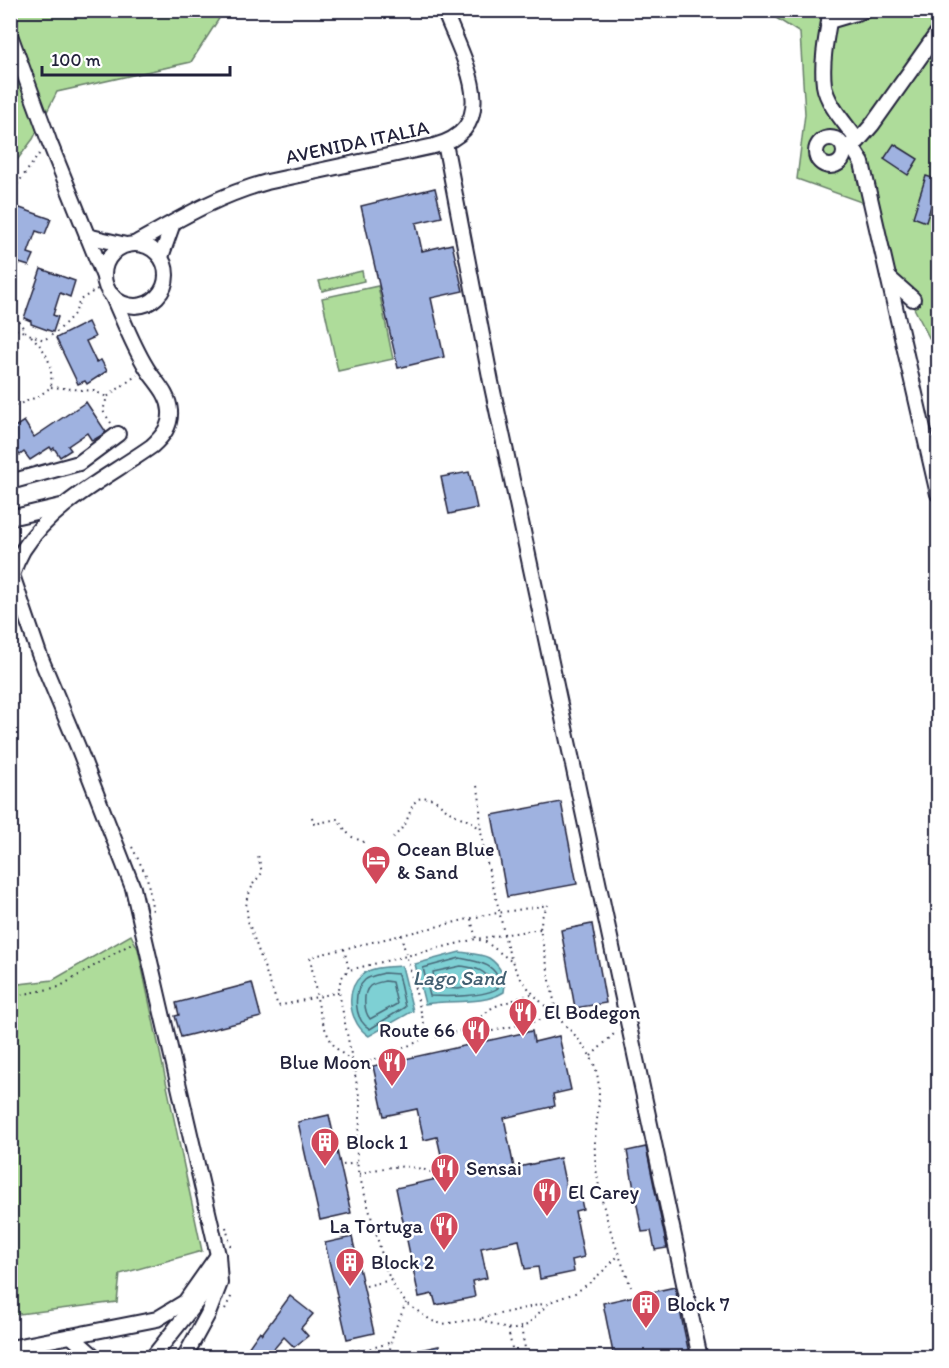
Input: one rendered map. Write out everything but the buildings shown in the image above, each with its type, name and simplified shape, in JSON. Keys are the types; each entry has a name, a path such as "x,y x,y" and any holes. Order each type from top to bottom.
{"street":[{"name":"AVENIDA ITALIA","path":"131,244 195,209 240,190 445,143 464,130 474,110 473,85 444,10"},
{"path":"866,10 830,16 825,41 824,87 862,163 939,494"},
{"path":"851,145 873,125 939,32"},
{"path":"10,35 49,141 107,285 146,368 165,393 170,408 167,428 161,438 63,505 16,549 12,575 39,654 134,888 219,1255 220,1283 208,1314 184,1358"},
{"path":"445,143 493,394 700,1358"},
{"path":"161,257 173,223"},
{"path":"87,236 147,245 161,257 165,265 165,284 154,299 137,306 128,305 107,285 105,267 109,257 117,249 131,244"},
{"path":"888,277 913,299"},
{"path":"130,334 137,306"},
{"path":"10,482 79,463 118,434"},
{"path":"10,518 63,505"},
{"path":"10,1348 157,1319 184,1302 219,1255"},
{"path":"152,1358 206,1290 219,1255"},
{"path":"71,1336 96,1358"}],"path":[{"path":"10,194 49,141"},
{"path":"10,328 44,340 58,331 75,313 80,300 107,285"},
{"path":"10,305 27,333 41,346 53,370 51,387"},
{"path":"118,434 104,411 107,397 146,368"},
{"path":"10,408 39,396 51,387 93,391 107,397"},
{"path":"477,786 480,797 481,832 513,962 519,975 591,1056 596,1069 599,1093 595,1153 601,1196 631,1287"},
{"path":"393,838 405,825 413,804 418,799 428,797 451,813 474,823 481,832"},
{"path":"312,817 314,824 337,819 350,836 366,843"},
{"path":"258,855 262,873 252,886 246,901 248,921 278,1006 339,992"},
{"path":"352,1061 338,1051 331,1042 317,997 310,957 471,919 548,905 542,917 540,930 557,1016"},
{"path":"471,919 476,939"},
{"path":"540,930 476,939 349,970 341,978 339,992 360,1101 357,1142 359,1174 391,1280 406,1303 432,1321 442,1324 479,1319 550,1302 575,1293 619,1255"},
{"path":"401,935 428,1039"},
{"path":"10,997 59,987 144,936"},
{"path":"476,939 486,942 513,962"},
{"path":"344,949 349,970"},
{"path":"476,1027 477,1020 493,1007 534,993"},
{"path":"436,1037 476,1027 483,1032 488,1032 557,1016"},
{"path":"591,1056 628,1021"},
{"path":"355,1072 368,1062 420,1041"},
{"path":"344,1165 357,1163"},
{"path":"359,1174 394,1167 415,1167 434,1172 441,1178 442,1184"},
{"path":"366,1286 391,1280"},
{"path":"479,1319 508,1329 521,1328 532,1321 550,1302"},
{"path":"390,1349 398,1318 406,1303"},
{"path":"521,1328 527,1358"},
{"path":"508,1329 514,1358"},
{"path":"346,1350 374,1348 392,1342"}],"green space":[{"path":"11,11 222,11 222,14 191,62 57,92 33,139 11,168"},
{"path":"765,11 938,11 938,355 894,269 864,203 797,179 805,114 800,33"},
{"path":"362,271 364,281 322,291 319,281"},
{"path":"378,286 393,359 338,371 322,298"},
{"path":"131,935 138,949 202,1251 120,1274 117,1302 11,1315 11,985 53,980"}],"water":[{"name":"Lago Sand","path":"460,952 483,956 493,961 503,977 504,992 476,1001 425,1004 415,964"},
{"path":"402,966 413,1011 369,1036 362,1031 353,1016 352,990 362,975 370,970"}],"place":[{"name":"Ocean Blue & Sand","path":"376,886"},
{"name":"El Bodegon","path":"523,1038"},
{"name":"Route 66","path":"476,1056"},
{"name":"Blue Moon","path":"392,1088"},
{"name":"Block 1","path":"325,1168"},
{"name":"Sensai","path":"445,1194"},
{"name":"El Carey","path":"547,1218"},
{"name":"La Tortuga","path":"444,1252"},
{"name":"Block 2","path":"350,1288"},
{"name":"Block 7","path":"646,1330"}]}
